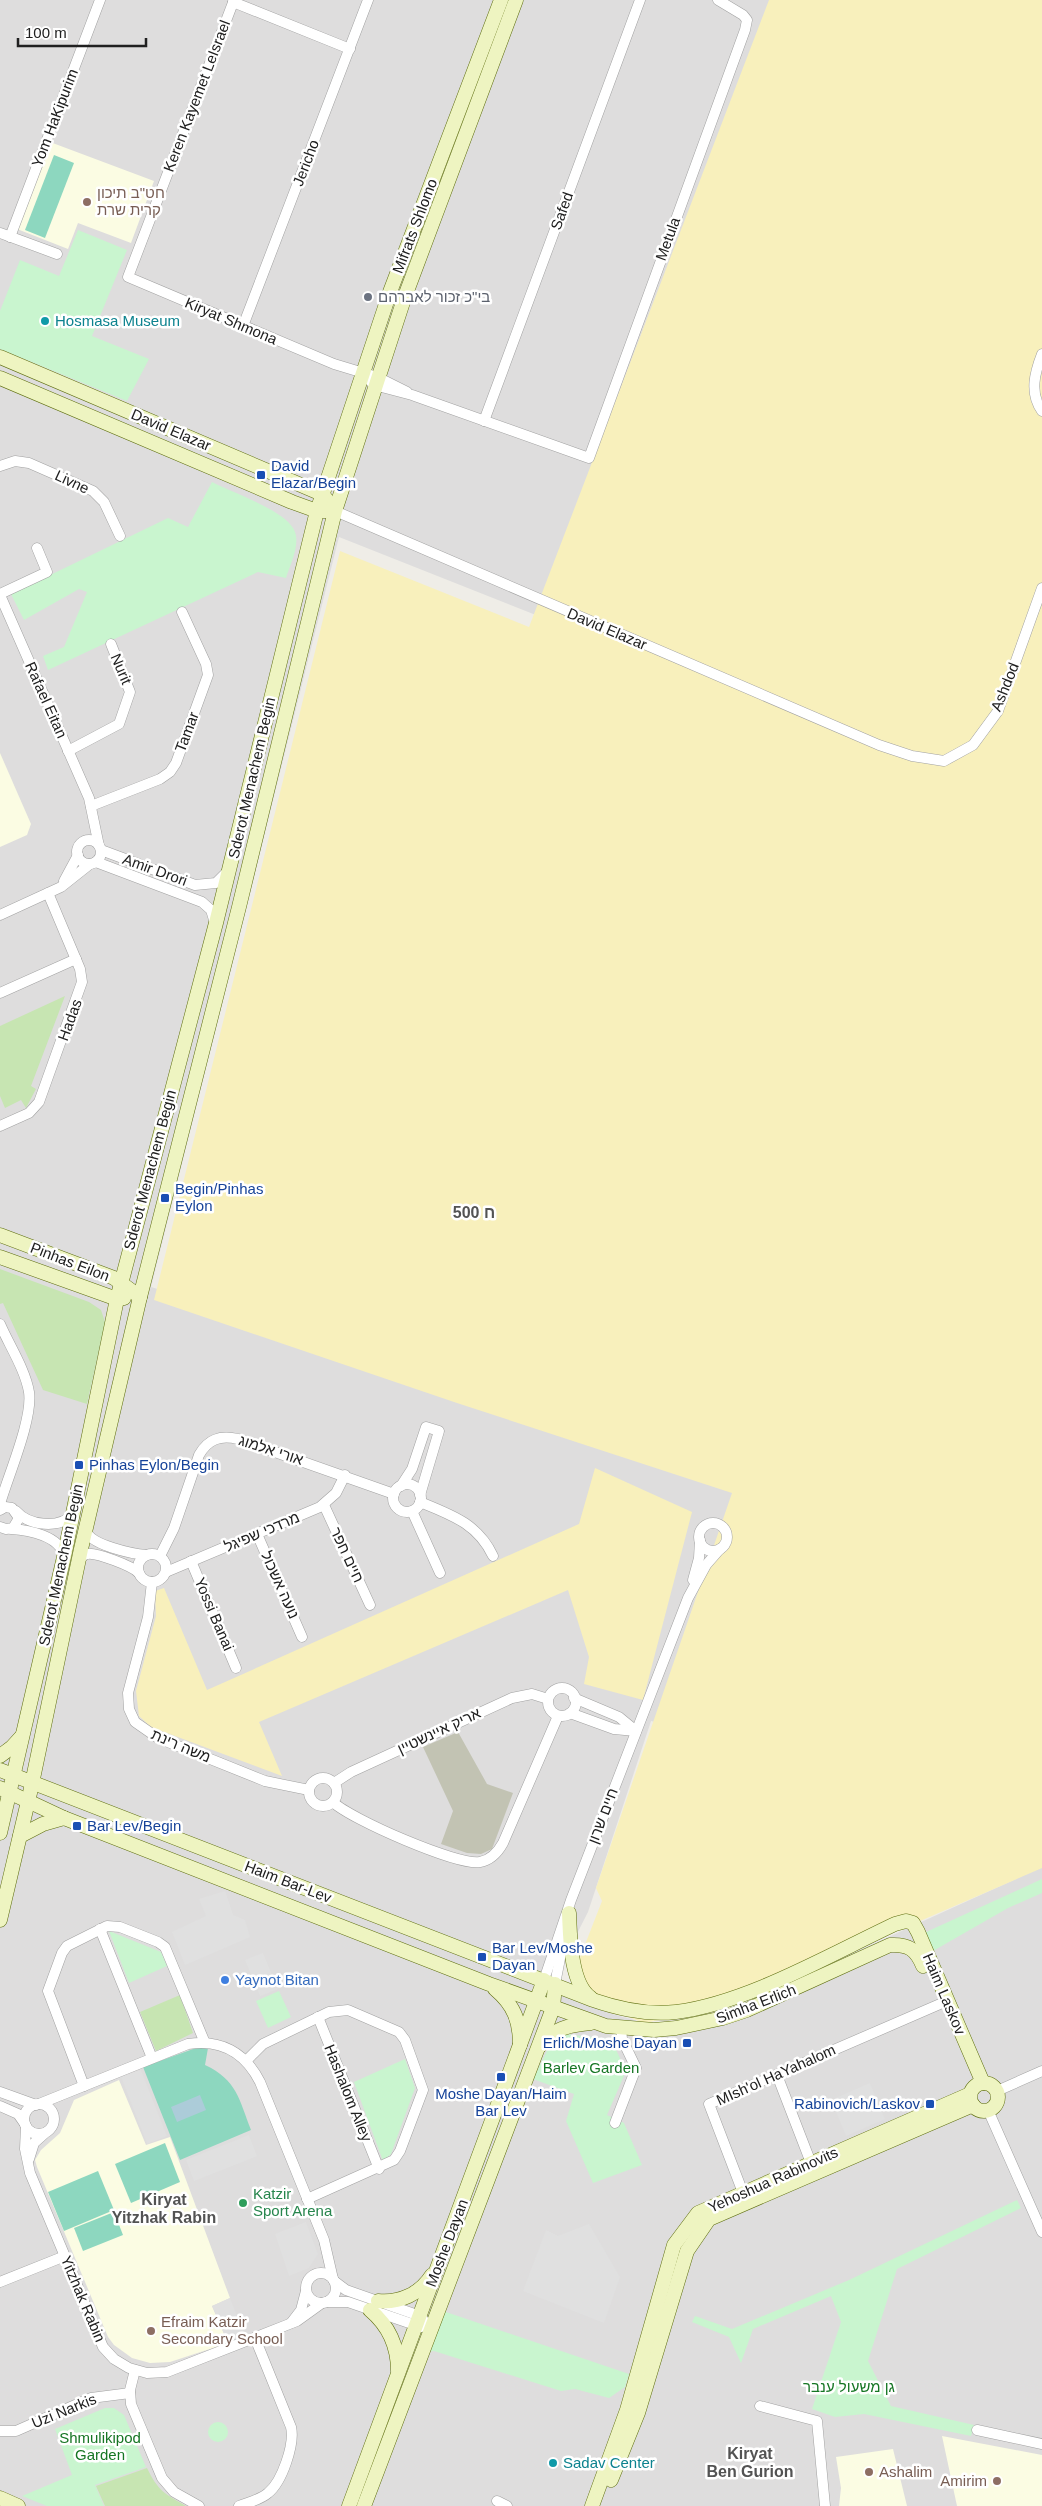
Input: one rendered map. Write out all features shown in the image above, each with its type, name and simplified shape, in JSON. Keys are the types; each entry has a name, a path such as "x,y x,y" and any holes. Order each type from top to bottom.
{"street":[{"name":"Yom HaKipurim","path":"10,237 100,0"},
{"name":"Jericho","path":"243,326 368,0"},
{"name":"Mifrats Shlomo","path":"317,511 360,378 501,0"},
{"name":"Mifrats Shlomo","path":"335,511 404,299 516,0"},
{"name":"Safed","path":"484,422 640,0"},
{"name":"Metula","path":"484,422 589,458 747,20 743,15 718,0"},
{"path":"234,1 350,49"},
{"name":"Keren Kayemet LeIsrael","path":"128,277 234,1"},
{"path":"0,233 57,254"},
{"name":"Kiryat Shmona","path":"128,277 334,364 360,378"},
{"path":"1042,354 1036,370 1033,392 1042,411"},
{"name":"David Elazar","path":"0,357 322,494 335,511"},
{"name":"David Elazar","path":"0,378 292,502 317,511 335,511 879,746"},
{"path":"360,378 376,381 484,422"},
{"name":"Livne","path":"0,466 15,461 29,463 93,491 106,504 120,536"},
{"path":"292,502 302,511 313,528"},
{"name":"Sderot Menachem Begin","path":"0,1827 7,1773 23,1735 64,1557 111,1323 231,865 317,511"},
{"name":"Sderot Menachem Begin","path":"0,1920 38,1757 79,1561 140,1297 239,907 335,511"},
{"path":"0,594 47,572 37,548"},
{"name":"Ashdod","path":"879,746 912,756 944,761 973,745 998,711 1042,588"},
{"name":"Rafael Eitan","path":"0,594 91,806 100,848"},
{"name":"Tamar","path":"91,806 162,778 170,772 176,763 206,684 208,673 205,662 182,612"},
{"name":"Nurit","path":"68,751 119,724 130,692 111,644"},
{"path":"52,892 70,873 88,825 91,806"},
{"path":"0,915 52,892 93,863 100,848 91,841 82,843"},
{"name":"Amir Drori","path":"100,848 195,885 208,885 219,881 231,865"},
{"path":"78,854 82,862 93,863"},
{"name":"Amir Drori","path":"93,863 202,902 211,910 215,926"},
{"name":"Hadas","path":"0,1126 29,1113 42,1098 81,990 81,974 52,892"},
{"path":"0,993 76,959"},
{"name":"Pinhas Eilon","path":"0,1235 121,1283 140,1297"},
{"path":"92,1272 116,1270 128,1253"},
{"name":"Pinhas Eilon","path":"0,1257 117,1299 140,1297"},
{"path":"88,1289 104,1304 111,1323"},
{"path":"0,1324 27,1383 30,1400 28,1416 0,1504"},
{"path":"426,1427 439,1431 420,1498 412,1511 403,1511 397,1508 393,1500 397,1490 411,1472 426,1427"},
{"name":"אורי אלמוג","path":"160,1556 174,1528 199,1455 206,1444 214,1439 223,1437 238,1439 345,1475 397,1490"},
{"name":"מרדכי שפיגל","path":"166,1572 324,1505 336,1493 345,1475"},
{"path":"4,1529 18,1521 14,1510 7,1500 6,1485"},
{"path":"397,1490 413,1486 420,1498 468,1524 481,1536 493,1556"},
{"name":"חיים חפר","path":"324,1505 370,1605"},
{"path":"0,1510 5,1507 14,1510 25,1518 52,1524 64,1521 73,1514"},
{"path":"412,1511 440,1574"},
{"path":"711,1524 719,1525 725,1531 727,1537 720,1549 706,1549 700,1540 700,1533 705,1526 711,1524"},
{"path":"4,1529 30,1532 54,1541 61,1548 64,1557"},
{"path":"79,1561 84,1555 90,1554 130,1566 144,1580 152,1582 160,1579 166,1572 166,1565 160,1556 131,1553 94,1541 88,1536 86,1530"},
{"name":"נועה אשכול","path":"257,1534 302,1637"},
{"name":"חיים שרון","path":"550,1982 570,1906 688,1598 699,1558 700,1540"},
{"name":"חיים שרון","path":"688,1598 706,1565 720,1549"},
{"path":"139,1573 139,1562 147,1555"},
{"name":"Yossi Banai","path":"191,1561 236,1668"},
{"name":"משה רינת","path":"152,1582 148,1617 128,1693 128,1709 135,1722 158,1738 239,1770 279,1785 309,1790"},
{"path":"570,1714 575,1706 574,1698 570,1691 561,1689 553,1692 548,1698 549,1709 558,1716 570,1714 614,1729 636,1731"},
{"name":"אריק איינשטיין","path":"334,1783 352,1772 516,1696 535,1694 548,1698"},
{"path":"574,1698 619,1717 636,1731"},
{"path":"333,1802 357,1819 455,1859 468,1862 485,1860 495,1854 503,1843 558,1716"},
{"path":"0,1756 12,1748 23,1735"},
{"path":"38,1757 49,1790"},
{"name":"Haim Bar-Lev","path":"7,1773 550,1982"},
{"path":"318,1779 327,1779 334,1783 337,1792 333,1802 326,1806 317,1805 311,1799 309,1790 313,1782 318,1779"},
{"name":"Haim Bar-Lev","path":"5,1790 64,1818 538,2002"},
{"path":"20,1836 42,1824 64,1818"},
{"path":"570,1906 571,1951 580,1981 589,1997 608,2005"},
{"name":"Haim Laskov","path":"895,1924 906,1921 915,1926 975,2092"},
{"name":"Simha Erlich","path":"550,1982 608,2005 652,2012 674,2012 720,2002 771,1983 895,1924"},
{"path":"82,2087 48,1990 65,1948 72,1942 108,1926 116,1926 163,1945 205,2043"},
{"path":"100,1929 152,2058"},
{"name":"Simha Erlich","path":"538,2002 596,2022 621,2028 654,2030 676,2028 723,2018 747,2010 890,1945 902,1944 910,1947"},
{"name":"Haim Laskov","path":"910,1947 917,1952 975,2092"},
{"name":"Moshe Dayan","path":"349,2506 398,2376 422,2323 527,2052 538,2002 550,1982"},
{"name":"Moshe Dayan","path":"364,2506 440,2264 527,2052 552,2008 550,1982"},
{"path":"489,1984 504,1997 513,2009 527,2052 558,2029 596,2022"},
{"name":"MIsh'ol HaYahalom","path":"745,2198 710,2104 940,2004"},
{"path":"246,2061 263,2044 318,2017 339,2009 354,2012 399,2032 411,2054 423,2085 422,2094 399,2154 390,2163 379,2169 308,2199"},
{"name":"Hashalom Alley","path":"318,2017 379,2169"},
{"path":"615,2123 636,2068 622,2039 621,2028"},
{"path":"25,2125 26,2113 38,2104 188,2044 205,2043 228,2048 246,2061 260,2082 324,2240 334,2280 335,2292 324,2302"},
{"path":"997,2091 1042,2071"},
{"path":"777,2075 810,2163"},
{"path":"991,2084 997,2091 996,2105 988,2110 980,2110 975,2092 991,2084"},
{"path":"0,2106 18,2114 32,2133 44,2134 51,2128 61,2104 82,2087"},
{"path":"0,2092 50,2109 54,2119"},
{"name":"Yehoshua Rabinovits","path":"601,2506 638,2413 687,2251 709,2219 810,2163 975,2092"},
{"name":"Yehoshua Rabinovits","path":"592,2506 627,2410 674,2245 698,2212 745,2198 975,2092"},
{"path":"988,2110 1042,2232"},
{"name":"Yitzhak Rabin","path":"25,2125 25,2149 30,2173 102,2346 114,2359 135,2370 147,2373 167,2372 290,2324 303,2318 324,2302"},
{"name":"Yitzhak Rabin","path":"30,2173 30,2150 36,2140 44,2134"},
{"path":"290,2324 301,2310 308,2282 324,2261 324,2240"},
{"path":"0,2282 64,2256"},
{"path":"306,2291 313,2300 374,2306 416,2293 429,2280 440,2264"},
{"path":"314,2275 326,2274 346,2290 374,2306 422,2323"},
{"path":"374,2306 392,2340 397,2358 398,2376"},
{"path":"239,2506 261,2498 273,2489 280,2477 293,2440 291,2427 255,2338"},
{"path":"135,2370 130,2393 131,2404 165,2482 174,2492 199,2506"},
{"name":"Uzi Narkis","path":"0,2430 16,2431 91,2398 130,2393"},
{"path":"760,2406 817,2421 825,2506"},
{"path":"977,2430 1042,2444"},
{"path":"0,2498 18,2506"},
{"path":"496,2501 507,2506"}],"shaded area":[{"path":"0,0 1042,0 1042,629 983,792 339,537 151,1287 752,1472 664,1724 651,1721 588,1912 551,1985 612,2014 660,2027 708,2019 1042,1867 1042,2506 0,2506"},
{"name":"חט\"ב תיכון קרית שרת","path":"50,142 154,181 131,243 78,223 68,249 17,229"},
{"path":"0,753 31,824 27,835 0,847"},
{"path":"458,1732 487,1784 513,1793 492,1849 481,1854 467,1853 441,1844 453,1811 423,1747"},
{"path":"225,1891 233,1915 245,1920 250,1937 185,1965 172,1932 206,1916 199,1899"},
{"path":"263,1953 278,1989 260,1996 245,1960"},
{"path":"141,2070 167,2136 147,2144 121,2077"},
{"path":"119,2080 146,2145 170,2137 230,2298 212,2306 228,2343 170,2362 150,2363 132,2358 114,2345 108,2337 35,2160 41,2150 60,2133 74,2100"},
{"path":"870,2083 885,2119 846,2136 831,2100"},
{"path":"249,2135 257,2156 194,2181 186,2160"},
{"path":"306,2222 318,2254 309,2268 289,2276 275,2234"},
{"path":"589,2224 620,2277 604,2323 523,2291 546,2230 558,2236"},
{"path":"230,2298 245,2335 228,2343 212,2306"},
{"name":"Amirim","path":"942,2436 1042,2455 1042,2506 957,2506"},
{"name":"Ashalim","path":"893,2449 907,2506 839,2506 841,2488 836,2457"}],"green space":[{"path":"54,155 74,163 45,238 25,230"},
{"path":"78,230 127,250 92,336 149,359 127,401 0,349 0,311 20,260 59,276"},
{"path":"212,482 271,510 290,524 295,532 296,543 286,578 258,572 48,670 43,656 64,647 87,592 79,589 24,620 11,594 168,518 188,527"},
{"path":"65,996 31,1086 36,1089 26,1108 21,1100 5,1108 0,1096 0,1026"},
{"path":"0,1269 89,1302 101,1310 105,1322 87,1404 43,1390 3,1303 0,1304"},
{"path":"1042,1879 1042,1893 1008,1908 933,1951 924,1933"},
{"path":"109,1931 161,1952 167,1966 129,1983"},
{"path":"279,1991 291,2017 268,2028 256,2001"},
{"path":"180,1995 193,2033 156,2051 140,2012"},
{"name":"Barlev Garden","path":"564,2034 611,2039 626,2071 607,2115 624,2123 642,2165 593,2183 566,2121 574,2094 533,2079 548,2049"},
{"path":"196,2048 208,2048 205,2065 224,2077 230,2084 240,2100 251,2130 180,2160 143,2067"},
{"path":"405,2059 415,2088 391,2154 383,2161 354,2082"},
{"path":"165,2143 180,2182 131,2203 115,2164"},
{"path":"98,2171 114,2210 64,2231 48,2192"},
{"name":"גן משעול ענבר","path":"1017,2200 1021,2208 897,2269 868,2361 891,2406 974,2425 971,2436 864,2414 835,2417 812,2409 841,2322 831,2296 753,2329 741,2363 729,2337 692,2322 695,2316 732,2329 849,2280"},
{"path":"114,2212 123,2235 83,2251 74,2228"},
{"path":"443,2311 629,2374 625,2387 609,2398 575,2389 561,2391 434,2351 427,2352"},
{"name":"Shmulikipod Garden","path":"105,2408 114,2408 124,2415 146,2467 95,2485 104,2506 47,2506 22,2496 72,2475 55,2429"},
{"path":"218,2422 225,2425 228,2432 225,2439 218,2442 211,2439 208,2432 211,2425"},
{"path":"147,2468 163,2491 186,2506 105,2506 96,2486"}],"sand":[{"path":"769,0 1042,0 1042,1868 717,2009 644,2023 590,2002 579,1960 602,1901 596,1888 732,1493 457,1403 154,1300 340,551 529,627"},
{"path":"595,1468 692,1512 643,1700 584,1684 589,1657 568,1590 259,1722 282,1776 151,1727 139,1716 136,1691 156,1616 155,1591 164,1588 207,1690 579,1524"}],"water":[{"path":"200,2095 206,2110 177,2122 171,2107"}],"place":[{"name":"חט\"ב תיכון קרית שרת","path":"87,202"},
{"name":"בי\"כ זכור לאברהם","path":"368,297"},
{"name":"Hosmasa Museum","path":"45,321"},
{"name":"David Elazar/Begin","path":"261,475"},
{"name":"Begin/Pinhas Eylon","path":"165,1198"},
{"name":"Pinhas Eylon/Begin","path":"79,1465"},
{"name":"Bar Lev/Begin","path":"77,1826"},
{"name":"Bar Lev/Moshe Dayan","path":"482,1957"},
{"name":"Yaynot Bitan","path":"225,1980"},
{"name":"Erlich/Moshe Dayan","path":"687,2043"},
{"name":"Moshe Dayan/Haim Bar Lev","path":"501,2077"},
{"name":"Rabinovich/Laskov","path":"930,2104"},
{"name":"Katzir Sport Arena","path":"243,2203"},
{"name":"Efraim Katzir Secondary School","path":"151,2331"},
{"name":"Sadav Center","path":"553,2463"},
{"name":"Ashalim","path":"869,2472"},
{"name":"Amirim","path":"997,2481"}],"district":[{"name":"ח 500","path":"474,1212"},
{"name":"Kiryat Yitzhak Rabin","path":"164,2208"},
{"name":"Kiryat Ben Gurion","path":"750,2462"}]}
